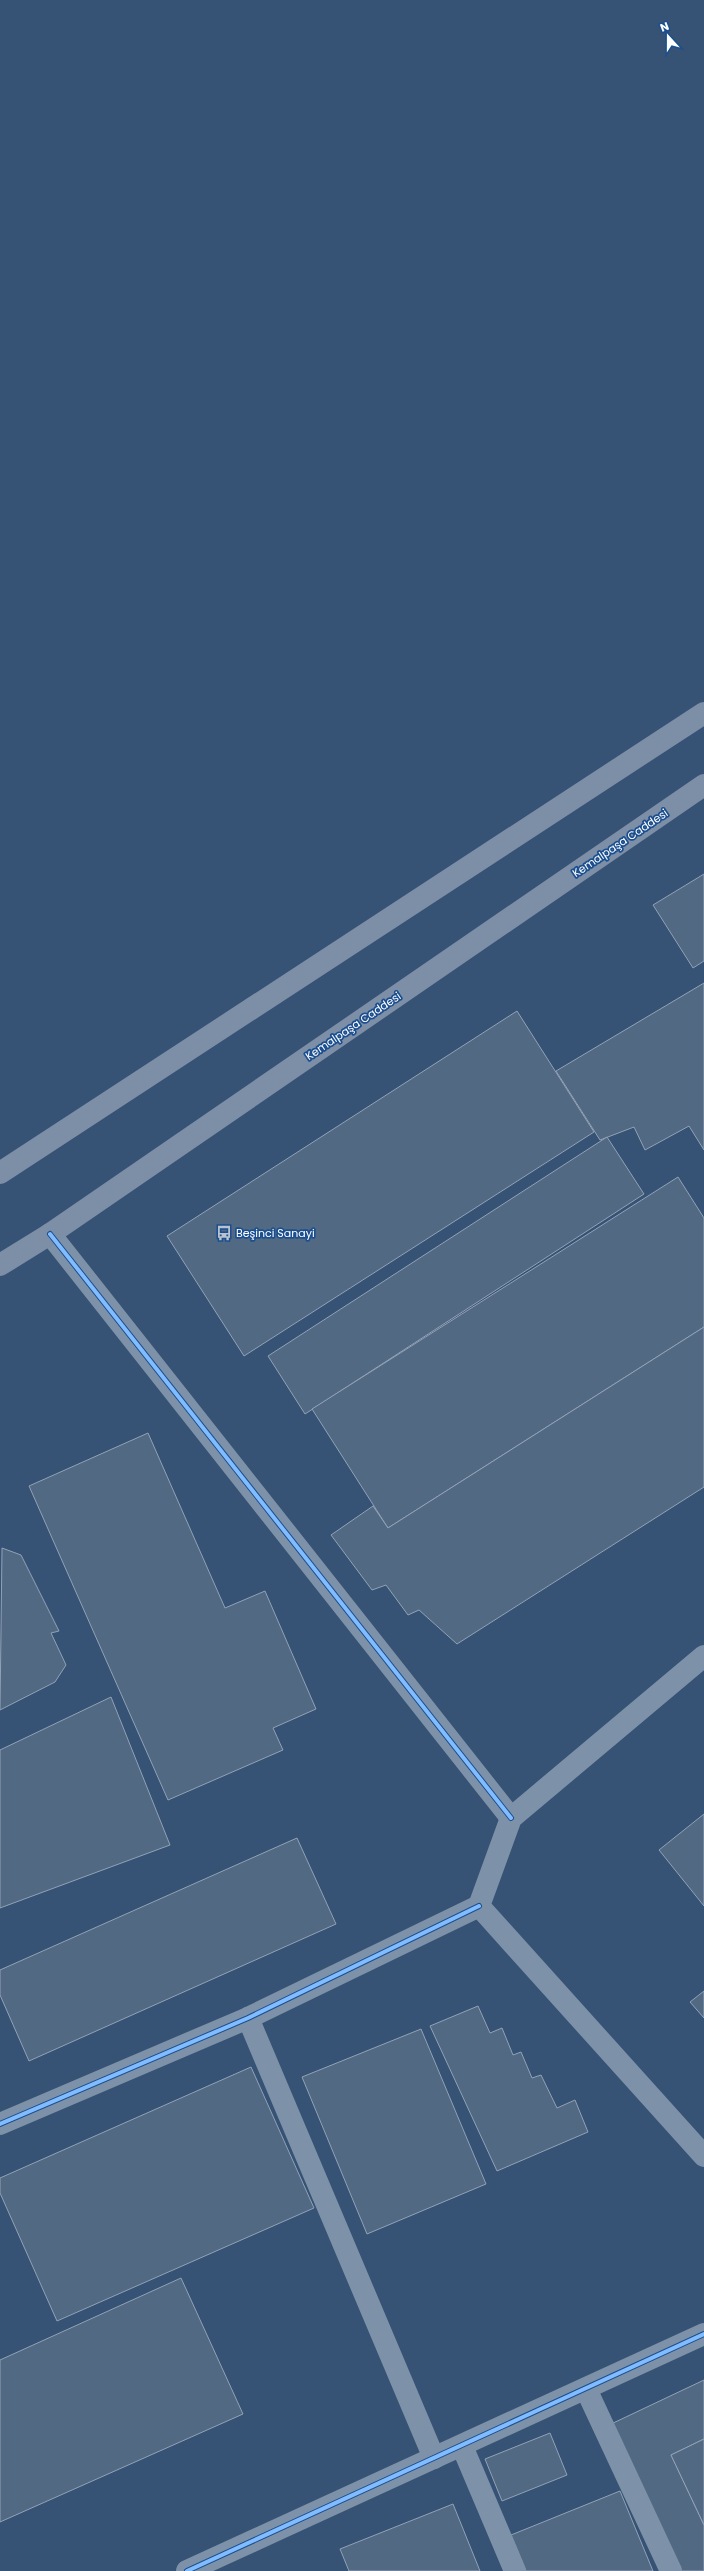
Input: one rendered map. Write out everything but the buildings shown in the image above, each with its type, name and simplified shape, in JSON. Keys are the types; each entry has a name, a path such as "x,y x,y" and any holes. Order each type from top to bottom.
{"main road":[{"path":"0,1173 704,713"},
{"name":"Kemalpaşa Caddesi","path":"0,1265 50,1234 704,785"}],"street":[{"path":"50,1234 511,1818"},
{"path":"0,2124 248,2018 479,1906 511,1818 704,1656"},
{"path":"479,1906 704,2156"},
{"path":"248,2018 434,2458"},
{"path":"187,2571 704,2334"},
{"path":"586,2389 671,2571"},
{"path":"462,2446 515,2571"}],"cycle path":[{"path":"50,1234 511,1818"},
{"path":"0,2124 248,2018 479,1906"},
{"path":"187,2571 704,2334"}],"place":[{"name":"Beşinci Sanayi","path":"224,1233"}]}
